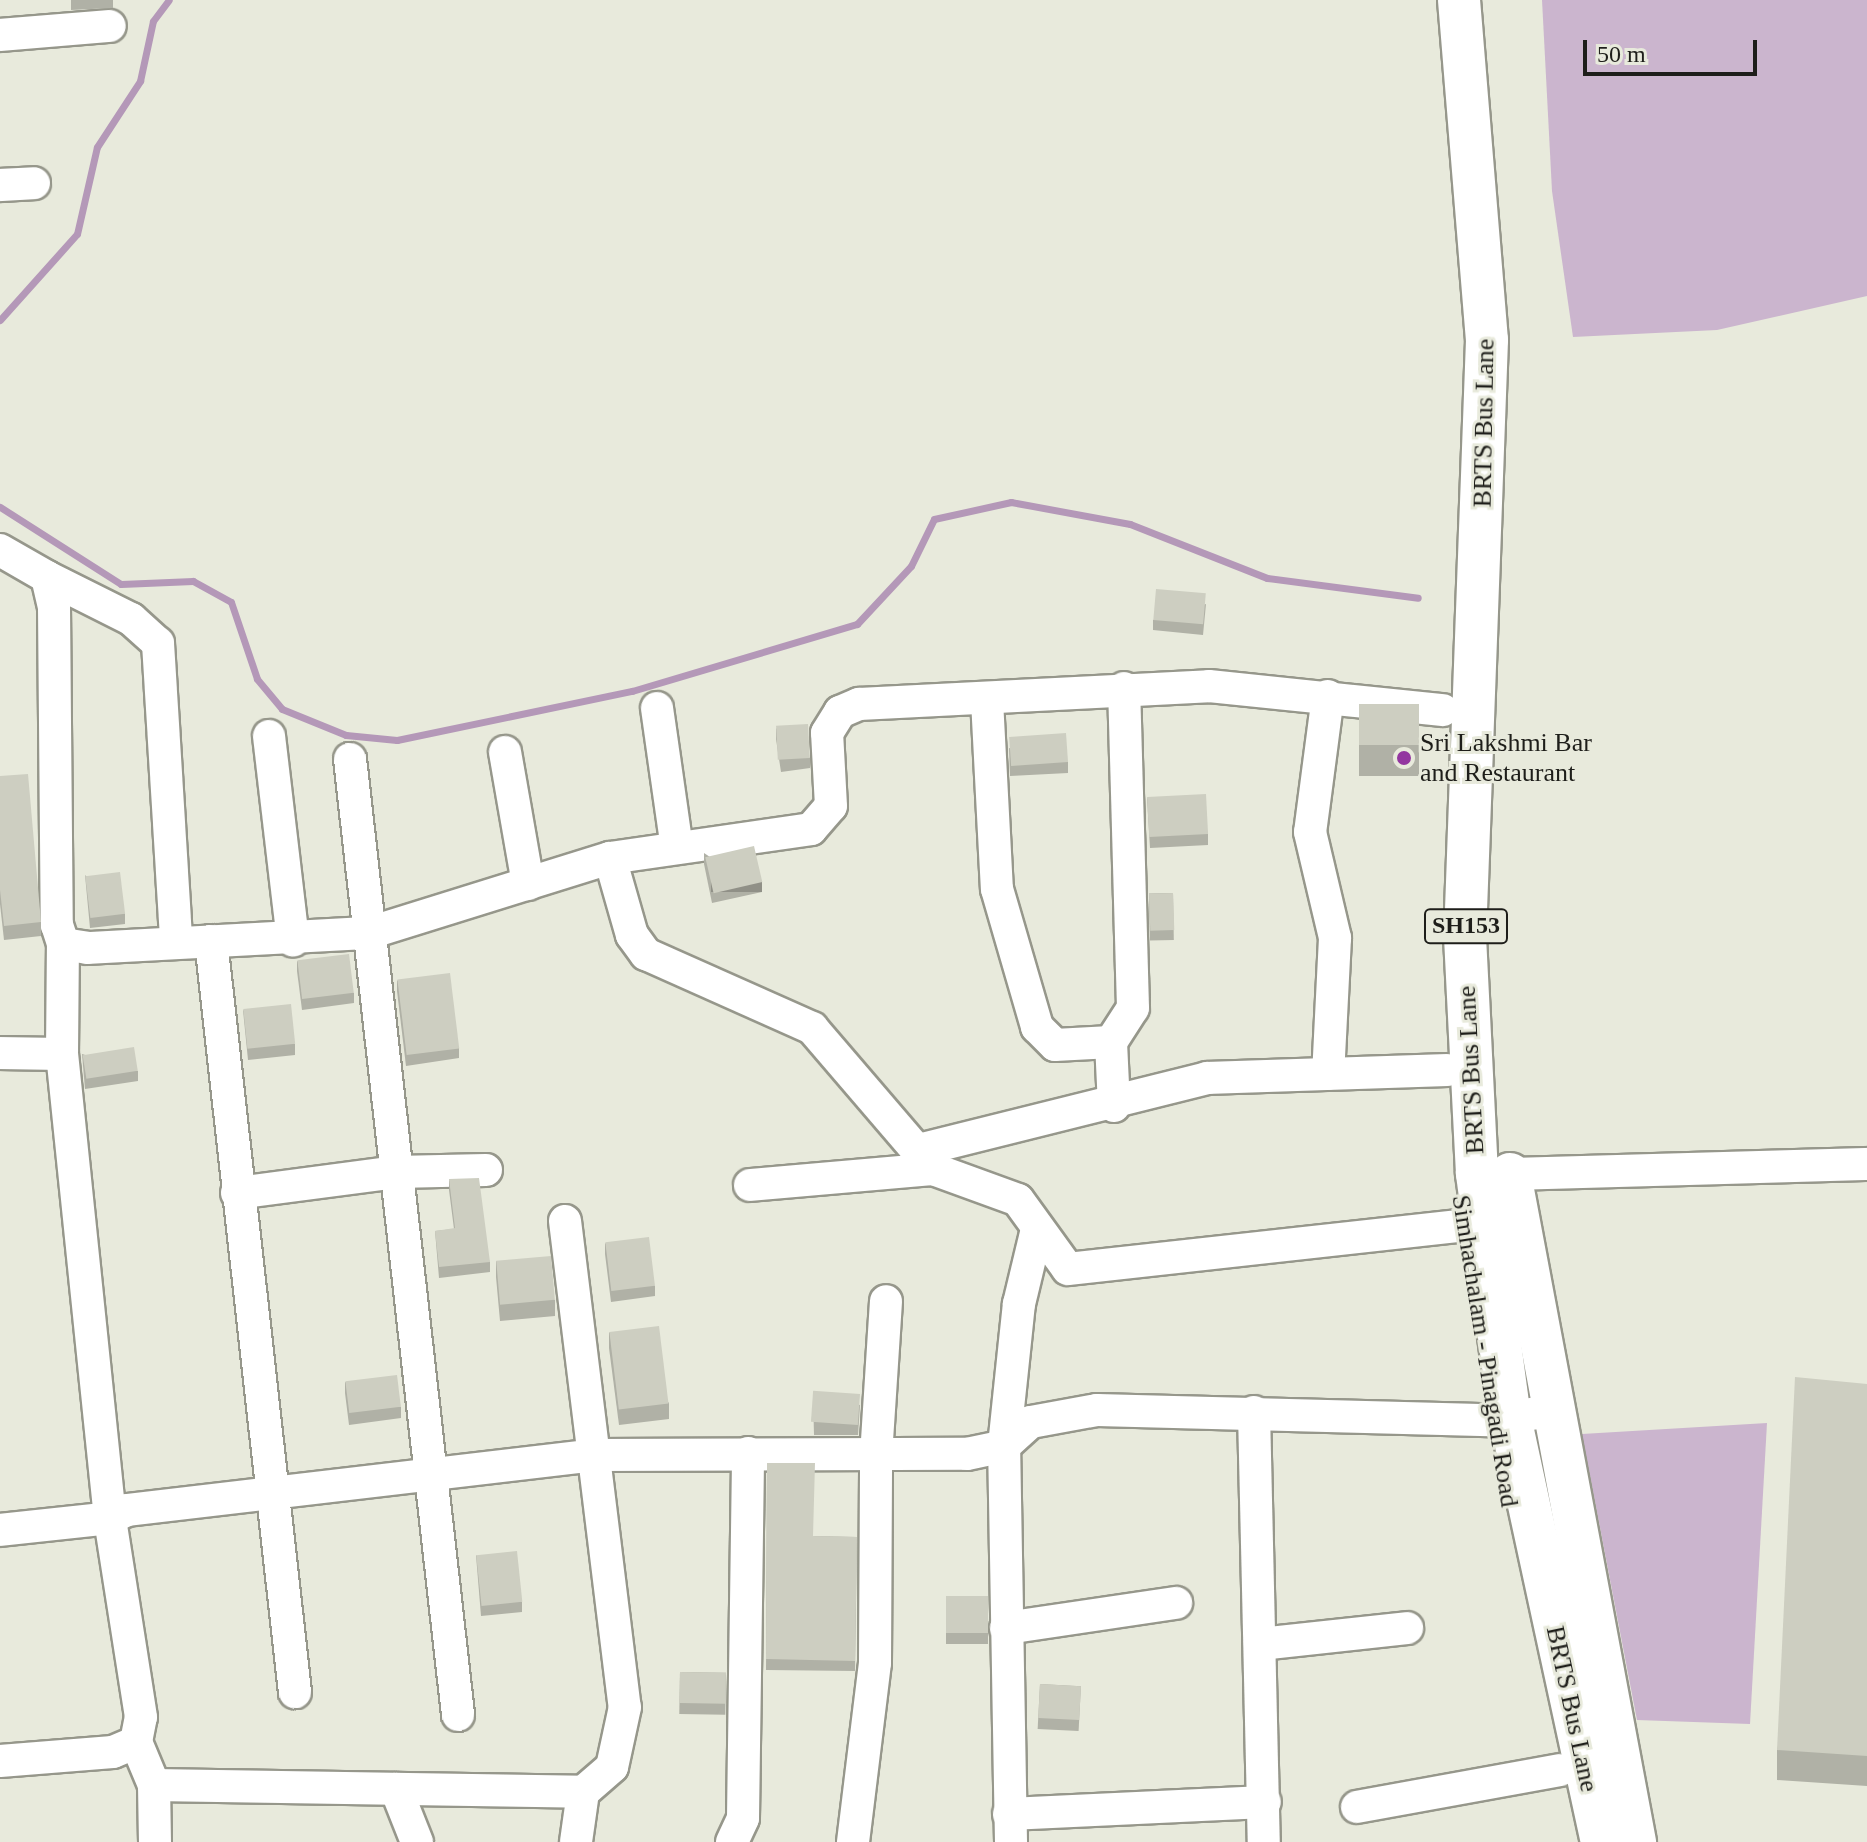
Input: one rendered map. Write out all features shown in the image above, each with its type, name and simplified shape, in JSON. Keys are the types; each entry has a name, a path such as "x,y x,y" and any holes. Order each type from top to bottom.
{"main road":[{"name":"BRTS Bus Lane","path":"1459,0 1487,340 1470,741 1469,1054 1477,1174 1500,1418 1602,1842"},
{"name":"Simhachalam - Pinagadi Road","path":"1443,710 1447,1070 1464,1225 1574,1842"},
{"name":"Simhachalam - Pinagadi Road","path":"1510,1174 1635,1842"}],"street":[{"path":"0,35 110,26"},
{"path":"0,185 34,183"},
{"path":"0,550 131,619 158,643 176,941"},
{"path":"47,577 63,944 62,1054 110,1518 141,1717 136,1742 154,1785 155,1842"},
{"path":"63,944 293,941 369,933 610,858 811,829 823,820 831,806 827,733 840,712 859,704 987,700 1124,688 1328,696 1443,710"},
{"path":"1114,1106 1111,1042 1133,1008 1124,688"},
{"path":"1328,696 1310,832 1335,938 1328,1074"},
{"path":"987,700 997,889 1037,1027 1055,1045 1111,1042"},
{"path":"657,708 677,848"},
{"path":"269,736 293,941"},
{"path":"505,752 528,884"},
{"path":"350,759 458,1715"},
{"path":"610,858 632,935 646,954 812,1028 926,1159 1018,1200 1060,1264 1078,1270 1464,1225"},
{"path":"211,941 295,1692"},
{"path":"0,1053 62,1054"},
{"path":"750,1185 926,1159 1207,1078 1447,1070"},
{"path":"1510,1174 1867,1164"},
{"path":"237,1193 396,1172 486,1170"},
{"path":"565,1221 625,1707 612,1767 583,1792 576,1842"},
{"path":"1037,1229 1019,1304 1004,1446 1010,1828 1265,1802"},
{"path":"853,1842 875,1663 876,1456 886,1301"},
{"path":"0,1530 274,1498 596,1455 748,1453 876,1456 1004,1446 1031,1422 1058,1413 1254,1412 1500,1418 1552,1411"},
{"path":"1254,1412 1264,1842"},
{"path":"732,1842 743,1818 748,1453"},
{"path":"1006,1628 1176,1603"},
{"path":"1260,1644 1407,1628"},
{"path":"0,1761 113,1752 136,1742"},
{"path":"1357,1807 1560,1770"},
{"path":"154,1785 583,1792"},
{"path":"396,1789 417,1842"}],"shaded area":[{"path":"1542,0 1867,0 1867,296 1717,330 1573,337 1552,191"},
{"path":"1767,1423 1750,1724 1637,1720 1582,1434"}],"building":[{"path":"1156,589 1206,593 1203,624 1153,620"},
{"path":"1359,704 1419,704 1419,745 1359,745"},
{"path":"808,724 810,758 778,760 776,726"},
{"path":"1066,733 1068,762 1011,766 1009,737"},
{"path":"28,774 41,922 4,926 0,890 0,776"},
{"path":"1206,794 1208,834 1149,837 1147,797"},
{"path":"754,846 762,882 714,893 705,857"},
{"path":"120,872 125,914 90,918 85,876"},
{"path":"1173,893 1174,930 1150,931 1149,894"},
{"path":"349,954 354,993 302,999 297,960"},
{"path":"450,973 459,1048 407,1055 397,979"},
{"path":"291,1004 295,1044 247,1049 243,1009"},
{"path":"134,1047 138,1071 86,1079 83,1055"},
{"path":"479,1178 490,1262 439,1267 435,1231 455,1228 449,1179"},
{"path":"649,1237 655,1286 611,1291 605,1242"},
{"path":"551,1256 555,1300 500,1305 496,1261"},
{"path":"659,1326 669,1403 619,1410 609,1332"},
{"path":"397,1375 401,1407 349,1413 345,1381"},
{"path":"1795,1377 1867,1384 1867,1756 1777,1750"},
{"path":"813,1391 860,1394 858,1425 811,1422"},
{"path":"767,1463 815,1463 813,1536 857,1537 855,1661 766,1659"},
{"path":"517,1551 522,1602 482,1606 476,1555"},
{"path":"946,1596 988,1596 988,1633 946,1633"},
{"path":"680,1672 726,1673 725,1704 679,1703"},
{"path":"1040,1684 1081,1686 1079,1720 1038,1718"}],"waterway":[{"path":"0,320 77,234 97,147 140,81 153,21 169,0"},
{"path":"0,507 121,584 193,581 231,602 257,679 282,709 346,735 397,740 632,691 857,624 911,566 934,519 1011,502 1130,524 1267,578 1418,598"}],"place":[{"name":"Sri Lakshmi Bar and Restaurant","path":"1404,758"}]}
